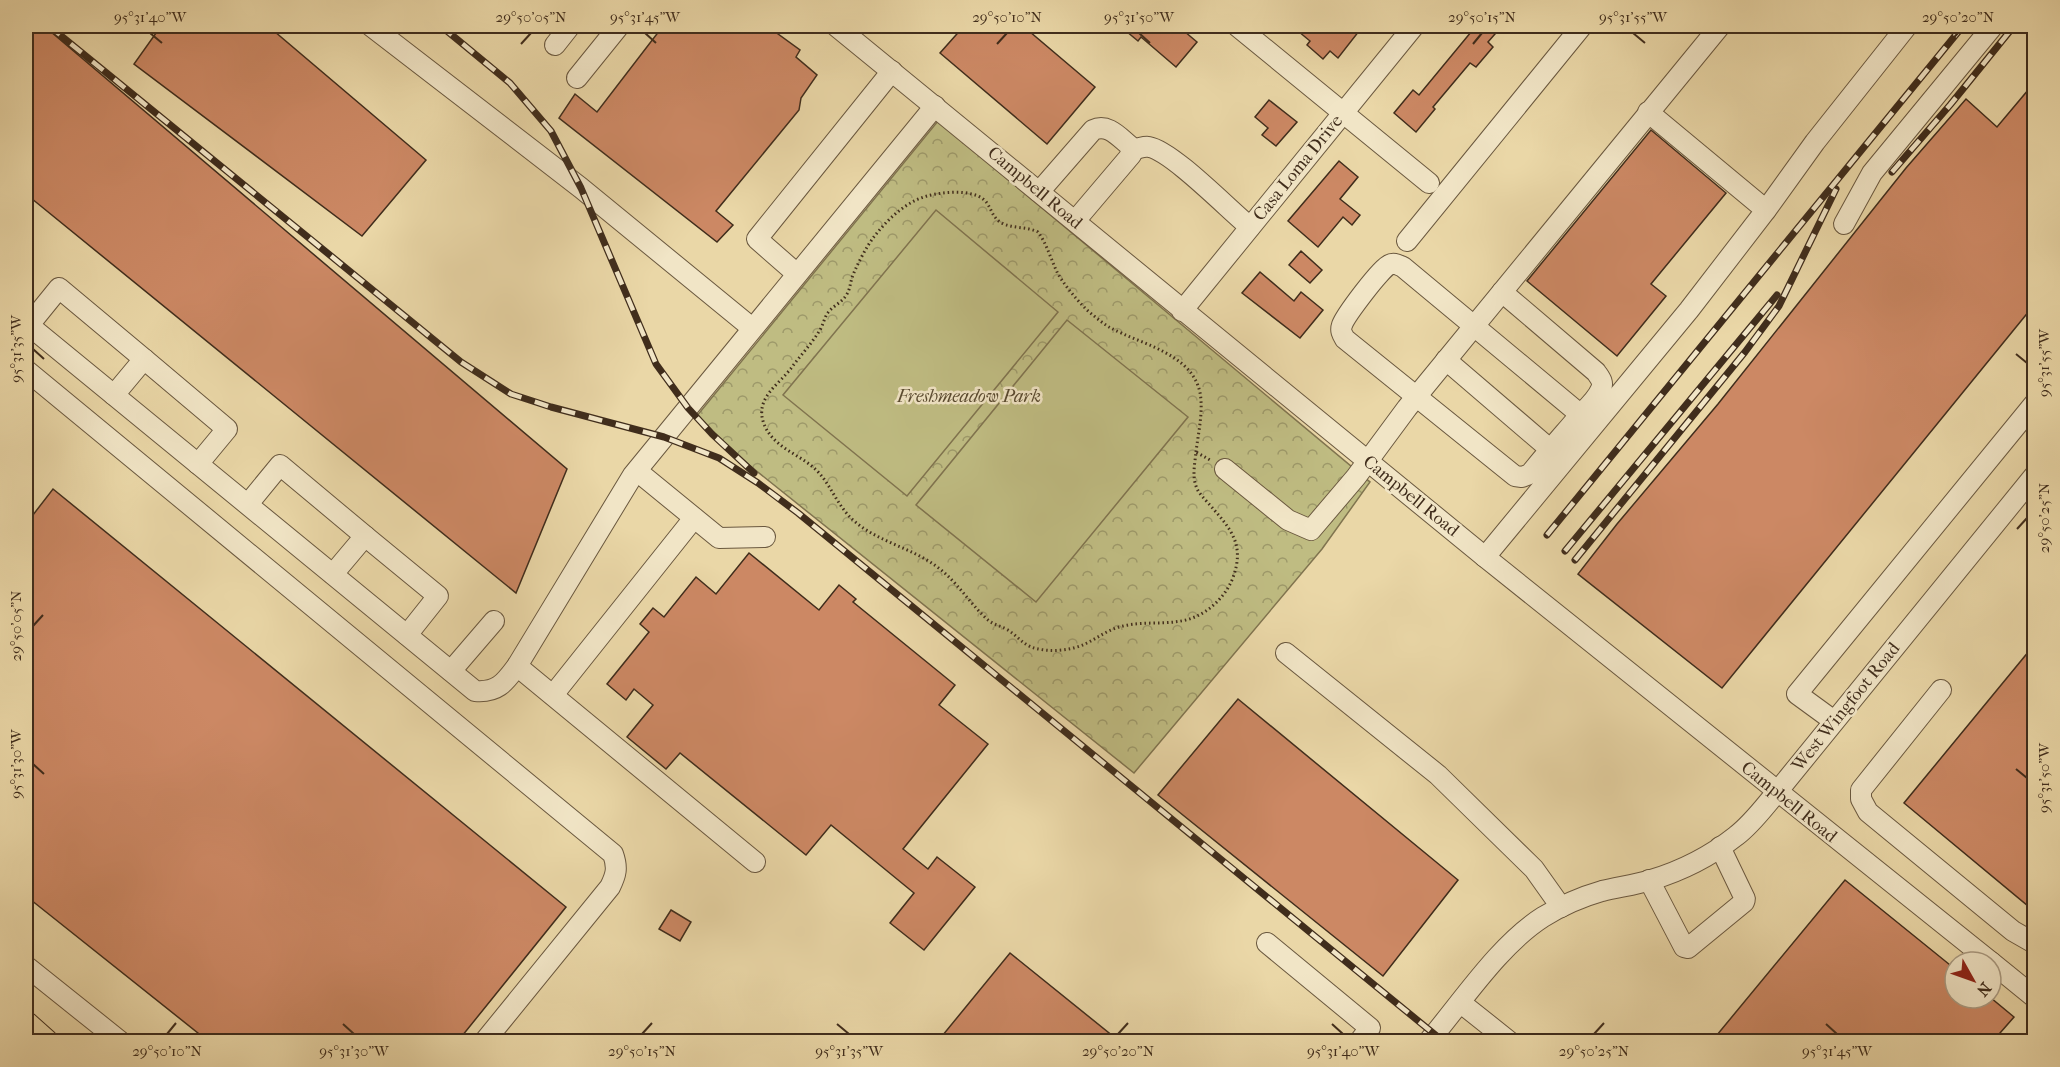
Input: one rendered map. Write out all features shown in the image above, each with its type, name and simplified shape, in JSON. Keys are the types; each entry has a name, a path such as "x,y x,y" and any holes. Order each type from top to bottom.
{"main road":[{"path":"26,1025 45,1041"}],"street":[{"path":"371,26 581,188 752,328"},
{"path":"555,45 570,26"},
{"path":"576,78 618,26"},
{"name":"Campbell Road","path":"836,26 1485,557 1976,950"},
{"path":"1237,26 1429,183"},
{"name":"Casa Loma Drive","path":"1182,311 1414,26"},
{"path":"1407,242 1582,26"},
{"path":"1225,469 1288,520 1311,530 1368,461 1417,395 1720,26"},
{"path":"1485,557 1689,310 1840,109 1907,26"},
{"path":"1844,224 1872,173 1993,26"},
{"path":"797,274 757,239 892,71"},
{"path":"198,464 227,429 59,288 27,324 475,691 486,692 498,688 506,682 517,666 636,471 935,105"},
{"path":"1648,112 1766,210"},
{"path":"1039,192 1093,130 1099,127 1112,131 1130,146 1131,155 1075,221"},
{"path":"1131,151 1148,147 1158,150 1202,184 1250,227"},
{"path":"1502,292 1596,372 1602,387 1581,415 1530,474 1522,477 1515,476 1345,339 1341,329 1345,319 1379,273 1387,265 1395,263 1403,267 1581,415"},
{"path":"114,395 144,359"},
{"path":"1446,360 1551,450"},
{"path":"26,370 613,854 617,864 616,874 610,887 484,1041"},
{"path":"1834,721 1797,694 2034,404"},
{"path":"248,504 280,465 438,596 407,635"},
{"path":"636,471 719,538 765,537"},
{"name":"West Wingfoot Road","path":"1428,1041 1527,928 1561,907 1600,891 1649,880 1672,872 1737,836 1777,792 2034,476"},
{"path":"553,695 694,518"},
{"path":"333,574 364,536"},
{"path":"451,671 494,621"},
{"path":"1286,652 1438,775 1534,869 1561,907"},
{"path":"517,666 755,862"},
{"path":"1941,690 1861,790 1861,800 1868,812 2013,932 2034,943"},
{"path":"1649,880 1684,947 1688,948 1745,899 1720,847"},
{"path":"1267,943 1370,1028 1359,1041"},
{"path":"26,966 121,1041"},
{"name":"Campbell Road","path":"2003,972 2034,997"},
{"path":"1461,1003 1510,1041"}],"path":[{"path":"950,193 967,194 983,199 992,214 1002,223 1038,232 1069,290 1098,319 1164,351 1187,369 1195,379 1202,399 1196,452 1194,475 1198,492 1232,531 1236,541 1238,554 1235,570 1219,600 1189,620 1127,625 1103,633 1084,644 1056,650 1042,650 1024,643 1005,628 989,622 960,588 937,566 872,534 850,518 817,470 778,444 769,434 761,415 761,406 771,390 821,329 826,314 845,298 852,275 867,246 895,214 904,206 925,197 950,193"},
{"path":"1196,452 1225,469"}],"green space":[{"name":"Freshmeadow Park","path":"938,121 1370,482 1322,549 1134,773 729,449 696,417"},
{"path":"936,210 1058,312 907,496 783,395"},
{"path":"1067,320 1188,417 1036,602 916,505"}],"building":[{"path":"26,26 44,26 567,469 516,593 26,194"},
{"path":"161,26 268,26 426,160 362,236 134,64"},
{"path":"663,26 767,26 800,50 796,57 817,75 801,98 799,110 716,211 733,225 717,242 559,118 575,94 597,112"},
{"path":"964,26 1023,26 1095,87 1047,144 940,53"},
{"path":"1120,26 1178,26 1197,42 1176,67 1141,37 1138,41"},
{"path":"1292,26 1363,26 1338,58 1330,51 1323,59 1307,45 1310,41"},
{"path":"1476,26 1502,26 1488,42 1493,47 1476,67 1470,63 1433,107 1435,109 1416,132 1394,113 1413,90 1419,95"},
{"path":"2034,83 2034,305 1722,688 1578,574 1718,404 1906,168 1966,99 1997,127"},
{"path":"1269,100 1297,122 1276,146 1262,135 1268,128 1255,117"},
{"path":"1651,130 1726,193 1651,284 1666,296 1617,356 1527,281"},
{"path":"1339,161 1358,177 1340,199 1360,215 1352,225 1343,217 1318,247 1288,221"},
{"path":"1301,251 1322,270 1310,283 1289,265"},
{"path":"1260,272 1294,301 1301,292 1323,310 1300,338 1242,293"},
{"path":"53,489 566,907 458,1041 208,1041 26,896 26,524"},
{"path":"749,553 819,610 839,585 856,599 853,602 955,685 939,705 988,744 903,849 928,869 937,857 975,887 924,950 890,923 914,893 831,825 806,855 680,753 666,769 627,737 653,705 634,689 626,700 607,684 649,632 640,624 653,608 664,617 696,577 716,594"},
{"path":"2034,645 2034,911 1904,803"},
{"path":"1238,699 1458,880 1383,976 1158,795"},
{"path":"1845,880 1943,959 1943,1010 2003,1010 2003,1008 2014,1017 1993,1041 1712,1041"},
{"path":"671,910 691,922 680,941 659,929"},
{"path":"1010,953 1119,1041 938,1041"}],"railway":[{"path":"49,26 461,362 511,394 664,437 719,458 758,483 798,513 1444,1042"},
{"path":"441,26 510,83 551,131 581,188 656,364 688,408 754,473"},
{"path":"1547,535 1963,26"},
{"path":"1892,172 2014,26"},
{"path":"1575,560 1745,352 1779,306 1836,189"},
{"path":"1565,551 1777,295"}]}
